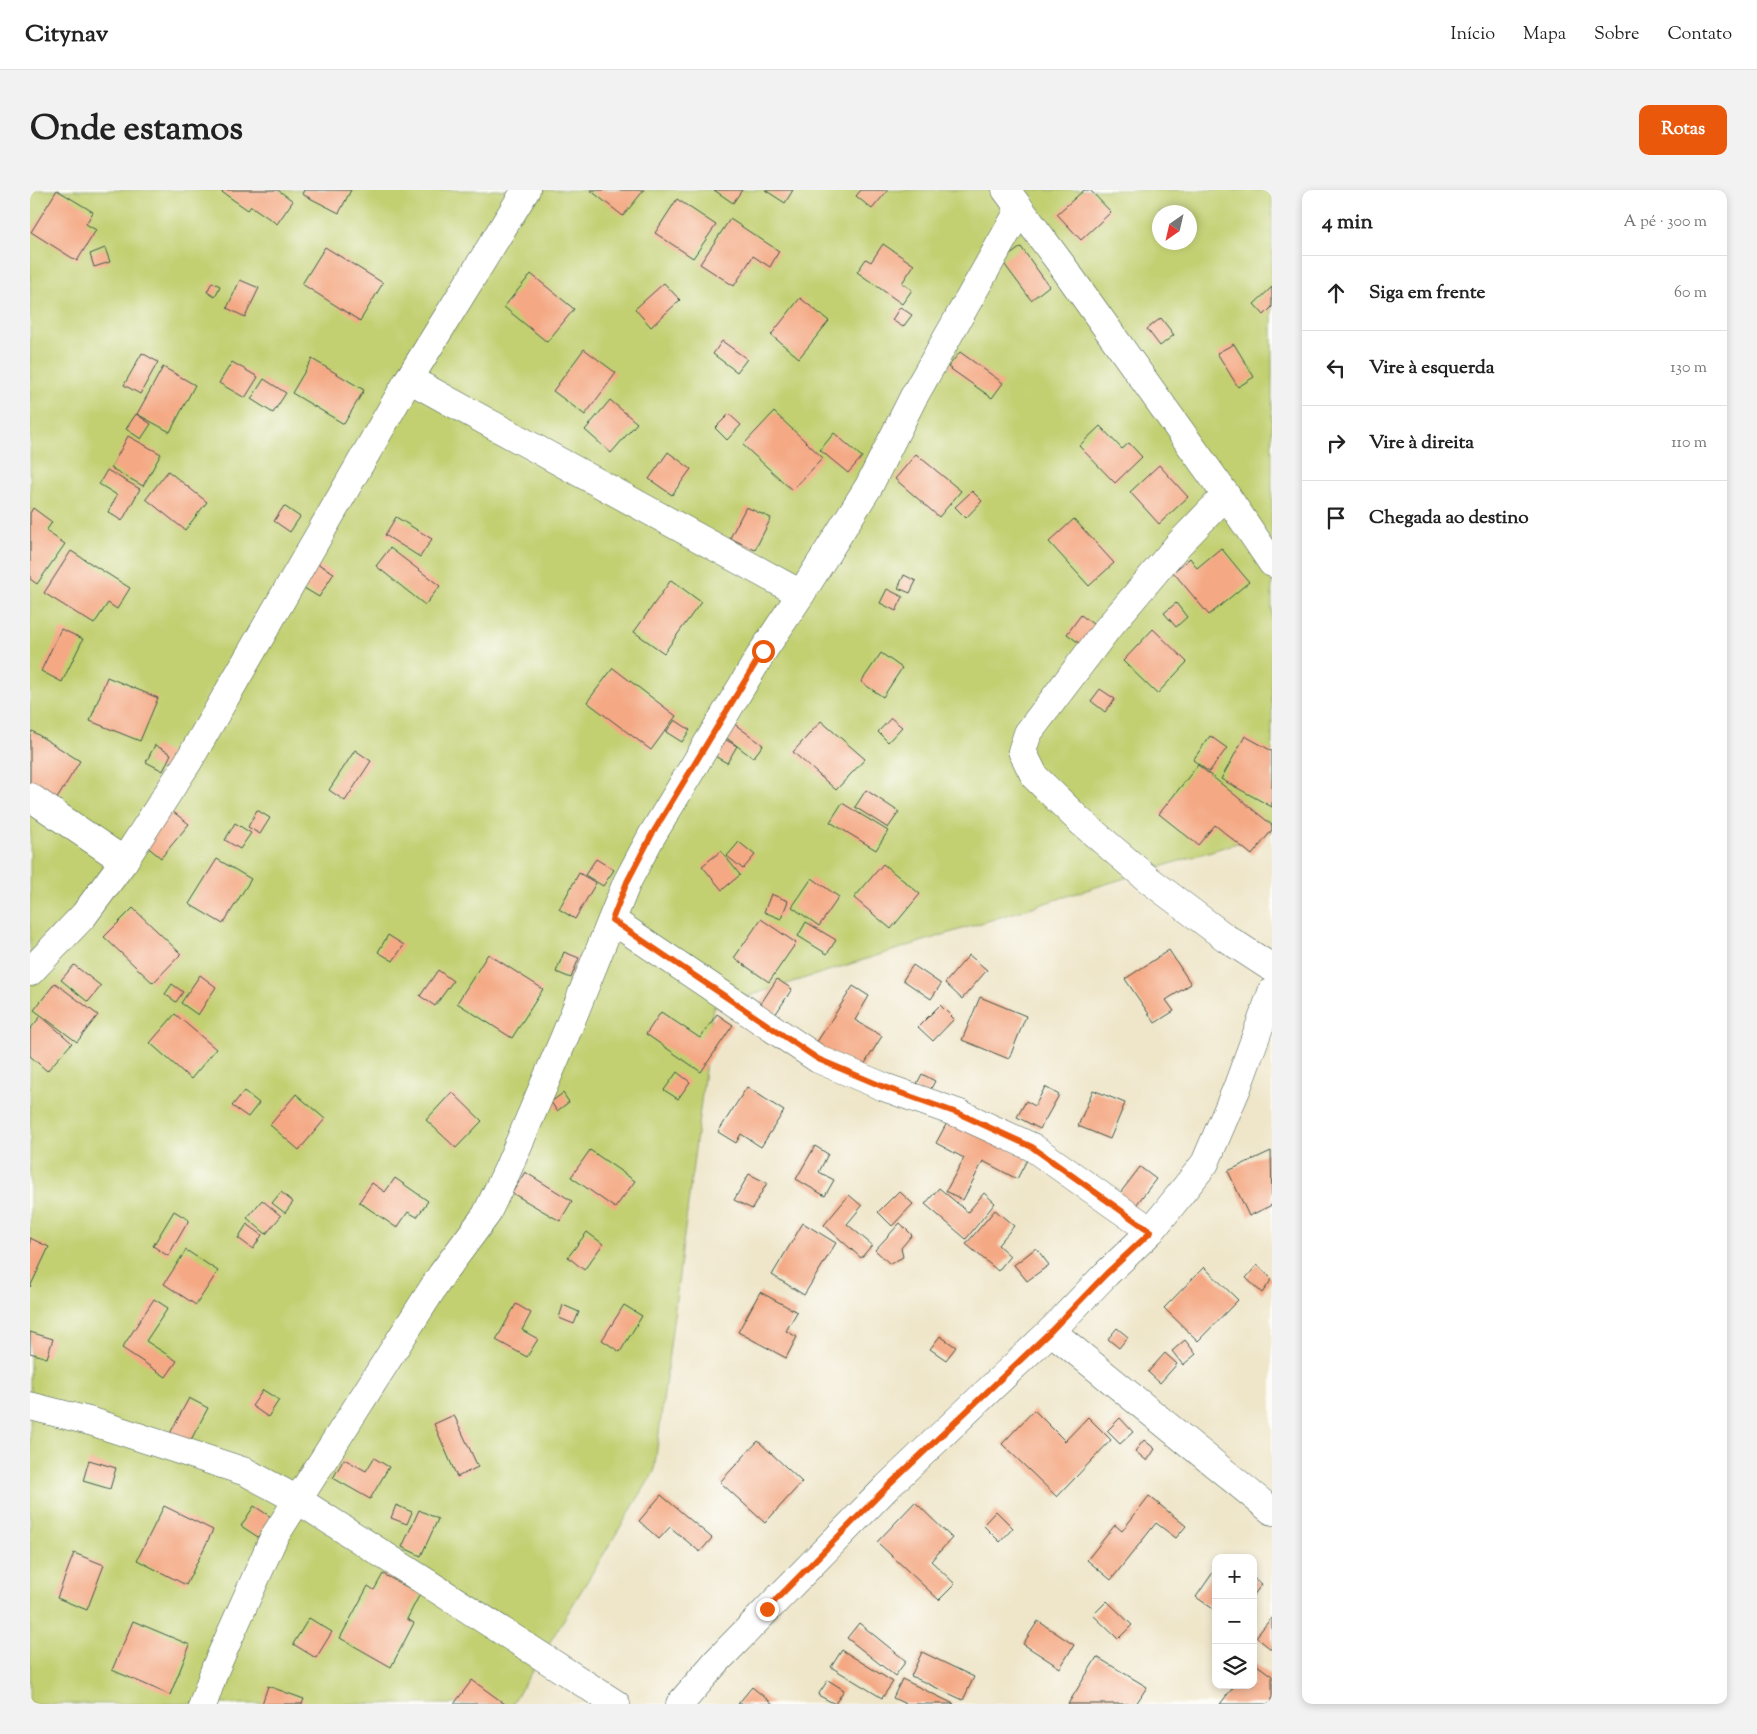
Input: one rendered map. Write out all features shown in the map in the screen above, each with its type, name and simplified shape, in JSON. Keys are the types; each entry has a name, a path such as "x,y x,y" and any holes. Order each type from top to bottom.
{"street":[{"path":"30,972 84,915 124,861 188,762 409,379 526,190"},
{"path":"203,1704 215,1670 274,1537 442,1274 486,1215 508,1171 627,882 651,836 763,651 869,486 1013,200 1226,495 1272,563"},
{"path":"409,379 801,594"},
{"path":"1226,495 1178,545 1107,629 1028,733 1022,752 1035,778 1080,822 1149,880 1226,938 1272,968"},
{"path":"30,797 124,861"},
{"path":"612,920 818,1059 884,1087 960,1114 1032,1147 1151,1232"},
{"path":"680,1704 716,1662 887,1487 1051,1331 1106,1274 1151,1232 1205,1163 1237,1088 1272,992"},
{"path":"1051,1331 1272,1511"},
{"path":"30,1406 93,1422 246,1472 298,1500 616,1704"}],"green space":[{"path":"30,190 1272,190 1272,832 713,1007 654,1472 512,1704 30,1704"}],"building":[{"path":"57,190 93,212 86,224 96,230 77,261 31,232"},
{"path":"219,190 278,190 293,201 277,224 251,206 248,210"},
{"path":"304,190 351,190 339,213 302,194"},
{"path":"590,190 644,190 623,216"},
{"path":"714,190 742,190 733,203"},
{"path":"765,190 793,190 785,203"},
{"path":"861,190 888,190 872,209 856,196"},
{"path":"1084,190 1090,190 1111,212 1081,240 1057,214"},
{"path":"677,199 716,225 693,258 655,233"},
{"path":"730,219 779,251 770,267 753,256 734,286 700,264"},
{"path":"883,244 914,265 902,283 912,290 902,304 857,272 866,259 871,262"},
{"path":"325,247 383,283 360,321 302,284"},
{"path":"1021,247 1049,286 1031,300 1002,261"},
{"path":"105,248 110,262 94,267 90,254"},
{"path":"531,274 574,309 547,342 504,307"},
{"path":"240,280 259,288 245,317 227,308"},
{"path":"212,282 220,286 215,297 207,292"},
{"path":"664,283 680,300 651,327 635,309"},
{"path":"1272,287 1272,307 1264,315 1254,304"},
{"path":"800,298 829,321 799,358 771,335"},
{"path":"900,307 912,315 903,327 892,320"},
{"path":"1161,318 1174,335 1160,346 1147,329"},
{"path":"722,341 747,359 737,372 713,354"},
{"path":"1234,344 1254,377 1238,387 1217,353"},
{"path":"584,349 616,373 585,415 553,391"},
{"path":"960,352 1003,383 992,398 948,367"},
{"path":"142,353 158,362 140,394 124,385"},
{"path":"312,359 364,390 344,424 292,393"},
{"path":"232,362 258,377 245,398 219,383"},
{"path":"163,367 195,385 170,432 137,414"},
{"path":"264,379 286,393 273,413 251,399"},
{"path":"610,400 637,423 611,453 585,430"},
{"path":"774,412 823,458 792,490 743,445"},
{"path":"136,414 151,424 141,439 126,429"},
{"path":"729,414 741,425 727,440 715,428"},
{"path":"1100,426 1122,449 1129,443 1142,457 1115,483 1079,446"},
{"path":"834,433 862,457 848,473 820,450"},
{"path":"128,436 161,454 143,486 111,468"},
{"path":"668,452 691,469 672,495 649,479"},
{"path":"916,454 961,491 939,517 895,479"},
{"path":"1159,465 1188,497 1159,524 1130,492"},
{"path":"107,470 140,489 122,521 108,512 117,495 99,484"},
{"path":"168,471 207,502 185,530 146,499"},
{"path":"972,491 982,501 966,518 955,507"},
{"path":"284,506 300,517 290,532 274,521"},
{"path":"746,507 771,518 755,550 730,538"},
{"path":"33,508 52,522 46,531 65,544 37,584 30,579 30,513"},
{"path":"396,517 432,539 420,557 385,535"},
{"path":"1074,519 1114,563 1089,586 1049,542"},
{"path":"390,548 440,586 425,605 376,566"},
{"path":"1221,548 1249,582 1209,615 1173,572 1190,558 1197,568"},
{"path":"71,551 130,588 117,609 108,603 94,624 44,593"},
{"path":"318,564 334,573 319,597 304,588"},
{"path":"904,575 916,581 910,593 898,588"},
{"path":"671,580 701,602 664,653 634,632"},
{"path":"887,589 903,597 896,611 880,603"},
{"path":"1176,603 1187,617 1176,627 1164,613"},
{"path":"1081,615 1097,627 1083,646 1067,634"},
{"path":"61,629 83,639 62,682 41,671"},
{"path":"1153,629 1187,662 1157,694 1123,661"},
{"path":"881,653 902,668 883,697 861,682"},
{"path":"613,668 676,716 651,750 587,702"},
{"path":"107,677 158,698 140,741 90,721"},
{"path":"1100,689 1115,699 1105,712 1091,701"},
{"path":"891,718 902,727 888,742 878,732"},
{"path":"675,720 690,730 682,742 666,732"},
{"path":"821,721 865,759 836,790 793,752"},
{"path":"733,723 763,745 753,758 724,736"},
{"path":"32,731 80,761 55,802 30,787 30,734"},
{"path":"1210,736 1227,748 1209,772 1193,760"},
{"path":"1245,736 1272,751 1272,807 1221,779"},
{"path":"721,737 737,746 727,763 711,754"},
{"path":"155,745 171,754 163,771 146,762"},
{"path":"355,750 371,761 345,801 329,790"},
{"path":"1198,765 1272,825 1272,830 1252,855 1215,825 1198,845 1159,814"},
{"path":"866,790 899,812 888,828 855,807"},
{"path":"842,803 888,831 876,850 830,822"},
{"path":"257,810 270,818 260,834 248,827"},
{"path":"172,811 189,824 161,858 145,845"},
{"path":"235,823 251,833 240,849 225,840"},
{"path":"739,842 755,855 743,869 727,856"},
{"path":"721,851 740,875 722,890 702,866"},
{"path":"217,859 251,879 223,924 189,904"},
{"path":"596,859 614,870 603,886 585,875"},
{"path":"883,864 920,894 891,929 854,898"},
{"path":"579,873 596,883 575,919 559,909"},
{"path":"812,878 839,897 819,926 792,907"},
{"path":"771,894 788,901 781,919 764,912"},
{"path":"133,908 181,954 153,983 104,937"},
{"path":"761,919 796,943 769,982 734,958"},
{"path":"806,922 836,940 827,954 798,936"},
{"path":"388,935 404,945 393,961 378,952"},
{"path":"1169,950 1191,984 1166,1000 1174,1011 1155,1023 1125,979"},
{"path":"564,952 579,958 571,978 556,972"},
{"path":"488,954 543,989 512,1038 457,1003"},
{"path":"969,955 987,970 962,999 945,983"},
{"path":"74,965 101,986 88,1002 61,980"},
{"path":"913,965 941,984 931,999 903,980"},
{"path":"438,970 453,981 435,1006 420,996"},
{"path":"200,975 216,987 198,1015 181,1003"},
{"path":"777,979 792,989 773,1018 758,1008"},
{"path":"55,983 98,1015 77,1042 34,1010"},
{"path":"172,984 183,992 176,1002 165,994"},
{"path":"853,986 869,996 855,1020 882,1036 859,1073 815,1045"},
{"path":"980,997 1026,1016 1009,1059 962,1040"},
{"path":"940,1005 954,1019 933,1041 918,1027"},
{"path":"661,1012 700,1038 717,1014 733,1025 701,1072 646,1034"},
{"path":"175,1014 216,1049 191,1079 150,1043"},
{"path":"41,1016 72,1043 47,1071 30,1056 30,1029"},
{"path":"677,1072 690,1082 678,1099 664,1090"},
{"path":"922,1074 935,1081 927,1096 914,1089"},
{"path":"747,1087 784,1111 761,1147 741,1134 736,1143 718,1132"},
{"path":"1045,1087 1059,1095 1040,1129 1017,1117 1026,1101 1035,1106"},
{"path":"1093,1090 1125,1103 1110,1139 1078,1126"},
{"path":"244,1091 259,1103 248,1117 232,1106"},
{"path":"452,1092 482,1121 456,1148 426,1120"},
{"path":"563,1093 569,1102 557,1111 551,1102"},
{"path":"296,1094 325,1119 299,1150 270,1125"},
{"path":"950,1117 1028,1158 1017,1179 983,1161 963,1200 946,1191 964,1158 936,1143"},
{"path":"815,1146 828,1154 819,1172 834,1180 825,1196 796,1179"},
{"path":"590,1150 635,1181 615,1208 571,1177"},
{"path":"1271,1151 1272,1205 1249,1216 1228,1171"},
{"path":"1140,1167 1156,1179 1133,1209 1117,1197"},
{"path":"525,1172 572,1201 560,1221 512,1193"},
{"path":"749,1174 767,1183 752,1209 734,1200"},
{"path":"395,1178 428,1201 417,1217 408,1212 397,1228 359,1202 372,1183 385,1192"},
{"path":"939,1188 968,1212 984,1193 995,1203 966,1239 925,1204"},
{"path":"899,1191 913,1204 892,1226 878,1212"},
{"path":"281,1192 293,1202 285,1213 272,1203"},
{"path":"849,1195 862,1206 847,1224 872,1245 861,1258 824,1225"},
{"path":"262,1200 281,1216 266,1234 247,1218"},
{"path":"995,1210 1014,1226 998,1245 1010,1256 998,1271 966,1244"},
{"path":"174,1211 189,1220 168,1256 153,1246"},
{"path":"803,1223 836,1243 804,1295 772,1275"},
{"path":"900,1223 912,1235 901,1248 903,1257 890,1264 875,1250"},
{"path":"247,1224 262,1235 253,1249 238,1238"},
{"path":"587,1232 603,1244 584,1270 568,1257"},
{"path":"30,1238 49,1247 30,1287"},
{"path":"1036,1248 1049,1265 1027,1281 1014,1265"},
{"path":"186,1250 218,1271 196,1305 164,1284"},
{"path":"1257,1265 1272,1279 1262,1293 1246,1278"},
{"path":"1204,1267 1238,1300 1198,1341 1164,1308"},
{"path":"760,1292 797,1312 786,1331 797,1337 786,1358 738,1332"},
{"path":"154,1299 168,1308 146,1341 177,1361 166,1377 122,1348"},
{"path":"516,1304 531,1313 522,1330 538,1339 527,1357 496,1340"},
{"path":"563,1305 579,1312 574,1324 559,1318"},
{"path":"624,1305 642,1316 620,1352 602,1340"},
{"path":"1117,1328 1128,1337 1119,1348 1108,1339"},
{"path":"30,1332 53,1339 47,1358 30,1353"},
{"path":"940,1336 956,1347 946,1360 930,1349"},
{"path":"1185,1340 1196,1354 1183,1365 1172,1351"},
{"path":"1165,1353 1177,1364 1160,1383 1148,1372"},
{"path":"263,1390 279,1400 268,1417 252,1406"},
{"path":"189,1398 208,1408 186,1449 167,1439"},
{"path":"1034,1410 1065,1441 1088,1417 1111,1440 1057,1497 1002,1444"},
{"path":"454,1415 478,1467 457,1477 434,1424"},
{"path":"1120,1418 1133,1432 1120,1444 1107,1431"},
{"path":"1144,1440 1155,1449 1147,1461 1135,1451"},
{"path":"758,1441 802,1482 765,1523 720,1482"},
{"path":"374,1458 389,1467 370,1499 333,1478 344,1459 366,1471"},
{"path":"89,1460 116,1468 110,1489 83,1481"},
{"path":"661,1495 712,1538 700,1552 670,1527 659,1539 639,1521"},
{"path":"1149,1496 1186,1526 1176,1538 1156,1523 1111,1580 1087,1560 1115,1525 1122,1531"},
{"path":"915,1502 952,1538 931,1561 955,1584 939,1600 877,1542"},
{"path":"396,1505 412,1512 407,1524 391,1518"},
{"path":"164,1506 213,1530 186,1585 137,1560"},
{"path":"254,1506 271,1517 258,1537 241,1526"},
{"path":"419,1510 438,1519 421,1556 402,1547"},
{"path":"996,1511 1013,1528 1000,1542 983,1525"},
{"path":"74,1553 104,1565 87,1610 57,1598"},
{"path":"383,1574 420,1594 407,1619 414,1623 391,1667 340,1638 368,1586 374,1590"},
{"path":"1212,1574 1212,1608 1196,1597"},
{"path":"1257,1581 1262,1584 1257,1591"},
{"path":"1107,1601 1132,1625 1118,1639 1093,1615"},
{"path":"1272,1617 1272,1650 1257,1636"},
{"path":"309,1618 332,1632 316,1658 293,1644"},
{"path":"133,1621 190,1645 170,1695 112,1670"},
{"path":"1038,1621 1074,1645 1060,1668 1023,1644"},
{"path":"859,1623 906,1661 895,1676 847,1638"},
{"path":"842,1650 893,1682 882,1698 831,1667"},
{"path":"922,1652 974,1677 963,1700 911,1676"},
{"path":"1097,1657 1147,1687 1136,1704 1068,1704"},
{"path":"1257,1665 1272,1676 1272,1704 1220,1704 1232,1689 1257,1689"},
{"path":"902,1679 954,1704 906,1704 893,1698"},
{"path":"472,1680 505,1704 454,1704"},
{"path":"828,1680 844,1690 835,1704 818,1695"},
{"path":"268,1686 304,1699 302,1704 262,1704"},
{"path":"752,1687 773,1704 738,1704"}],"route":[{"path":"763,651 651,836 627,882 612,920 818,1059 884,1087 960,1114 1032,1147 1095,1190 1151,1232 1106,1274 1051,1331 887,1487 767,1609"}]}
